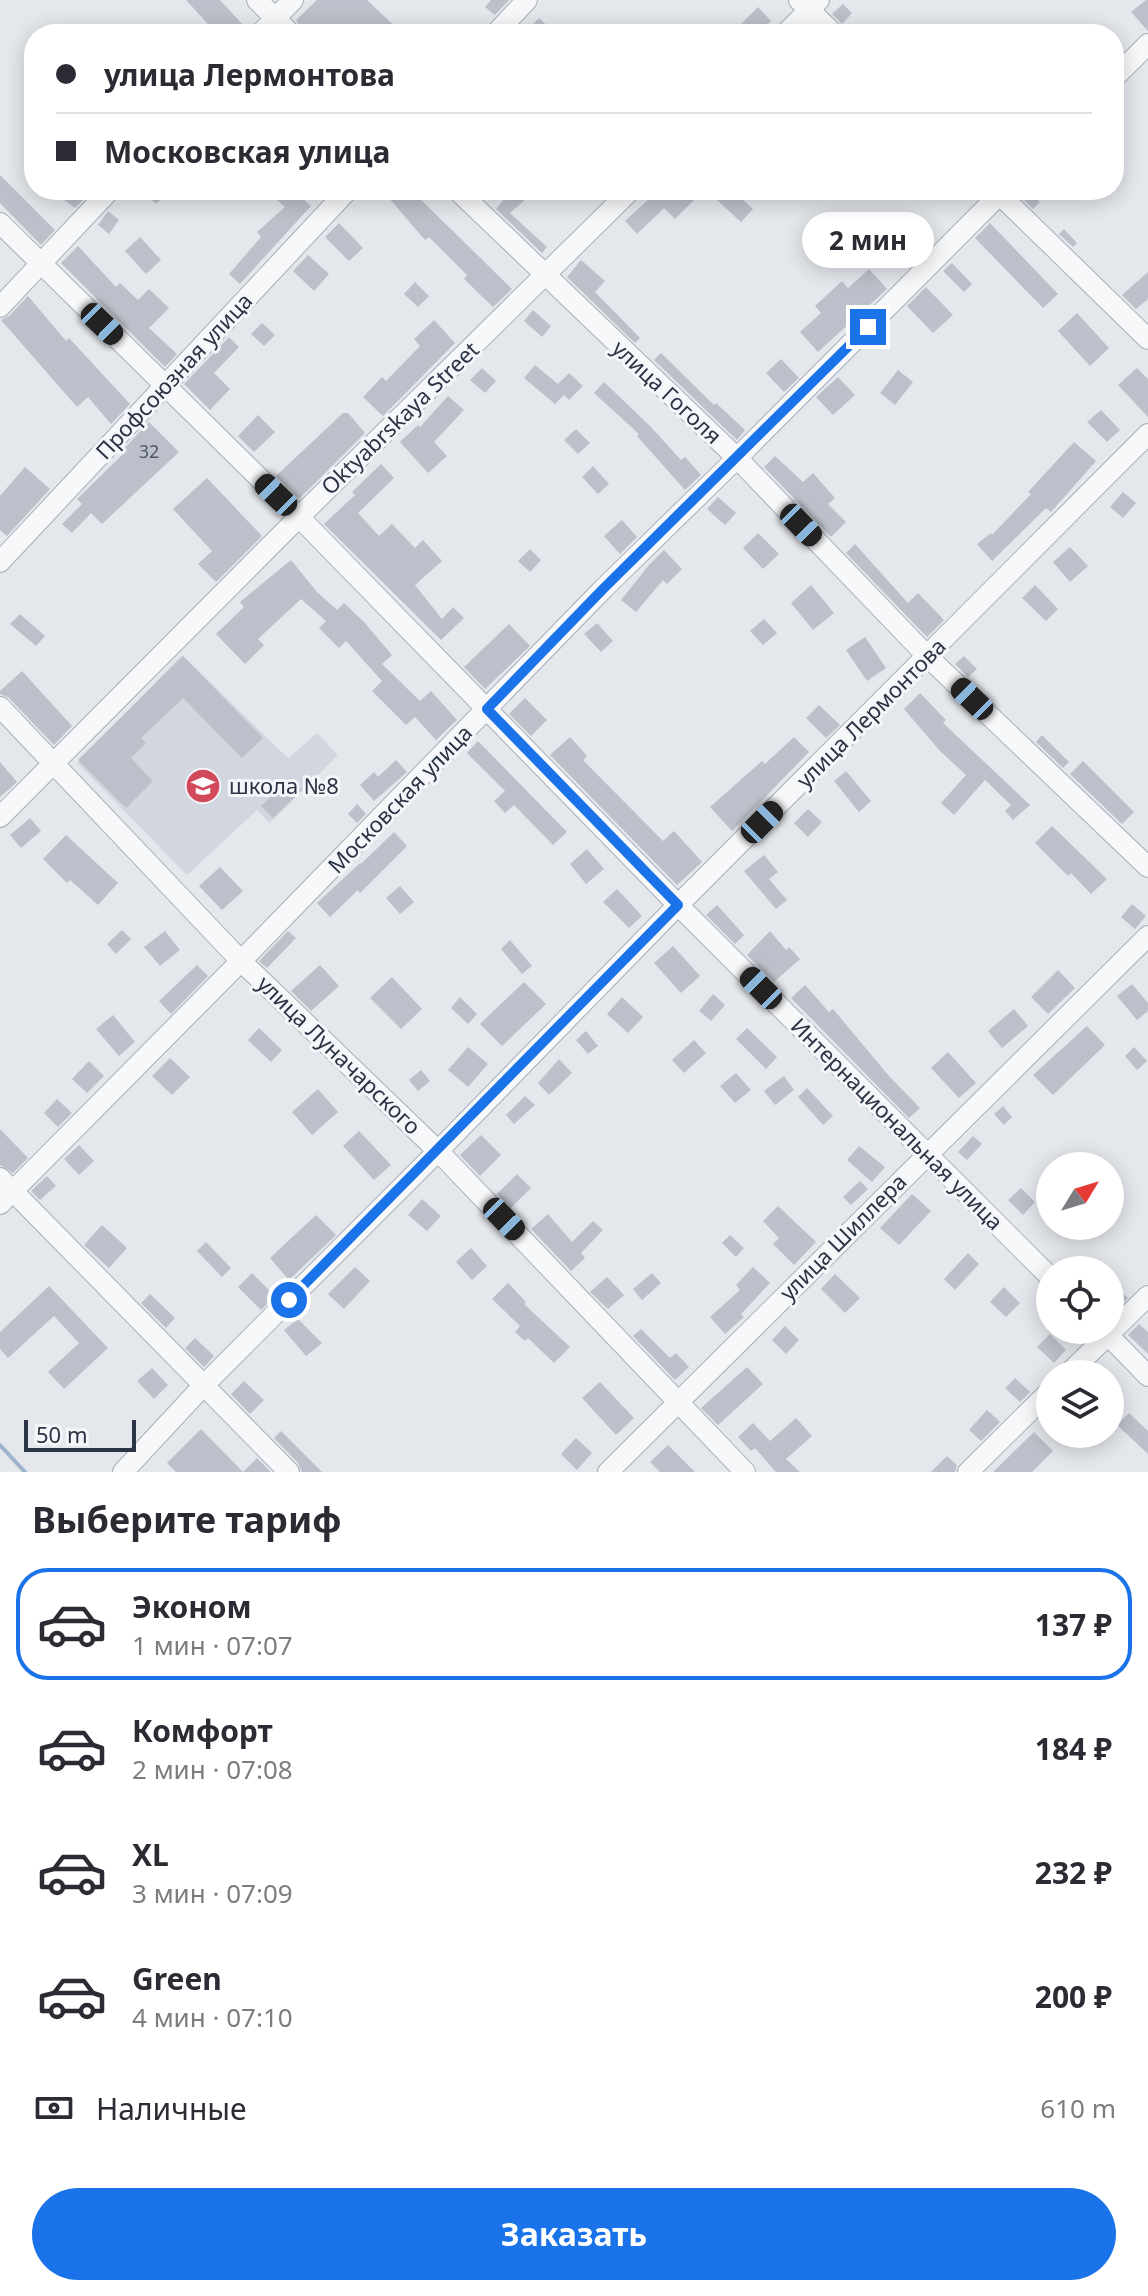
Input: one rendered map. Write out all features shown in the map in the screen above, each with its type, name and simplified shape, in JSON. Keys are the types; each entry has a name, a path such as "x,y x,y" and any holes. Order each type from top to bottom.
{"street":[{"path":"257,0 280,24"},
{"path":"270,24 293,0"},
{"path":"504,24 527,0"},
{"path":"793,24 809,3 826,24"},
{"path":"1124,68 1148,44"},
{"path":"0,307 100,200"},
{"name":"Профсоюзная улица","path":"0,562 339,200"},
{"name":"улица Гоголя","path":"467,200 737,458 928,657 1148,867"},
{"name":"Oktyabrskaya Street","path":"0,817 621,200"},
{"name":"Московская улица","path":"4,1191 241,961 603,589 991,200"},
{"path":"1007,200 1148,339"},
{"name":"Интернациональная улица","path":"0,223 299,517 678,905 1036,1263"},
{"name":"улица Лермонтова","path":"123,1472 204,1385 1148,434"},
{"name":"улица Луначарского","path":"0,707 241,961 438,1151 745,1472"},
{"name":"улица Шиллера","path":"608,1472 1148,936"},
{"path":"4,1191 289,1472"},
{"path":"1124,1316 1148,1296"},
{"path":"1080,1360 1094,1344"},
{"path":"1117,1344 1148,1376"},
{"path":"968,1472 1036,1405"}],"shaded area":[{"name":"школа №8","path":"182,655 288,758 317,733 338,755 270,823 257,810 187,875 77,763"}],"building":[{"path":"186,0 220,0 242,24 208,24"},
{"path":"317,0 367,0 392,24 298,24 296,20"},
{"path":"491,0 509,0 495,15 485,7"},
{"path":"1148,0 1148,31 1131,12"},
{"path":"843,4 852,13 842,24 832,14"},
{"path":"758,7 771,21 768,24 741,24"},
{"path":"0,175 55,230 41,245 0,203"},
{"path":"64,200 83,200 75,208"},
{"path":"277,200 304,200 311,206 240,284 229,274 261,237 257,232 285,207"},
{"path":"391,200 421,200 512,289 493,307 464,279 467,275 429,237 425,240"},
{"path":"503,200 525,200 510,213 547,247 542,253 496,209"},
{"path":"648,200 694,200 675,219 664,208 637,234 625,221"},
{"path":"717,200 743,200 753,209 741,222"},
{"path":"1024,200 1040,202 1033,209"},
{"path":"108,211 119,220 109,234 98,225"},
{"path":"339,223 363,248 349,261 325,237"},
{"path":"990,223 1058,294 1043,308 975,238"},
{"path":"1064,229 1077,243 1073,247 1059,234"},
{"path":"140,237 161,260 146,274 125,251"},
{"path":"78,246 116,287 120,283 138,300 149,289 169,308 149,328 177,354 165,367 61,263"},
{"path":"308,255 329,274 314,291 293,271"},
{"path":"581,260 605,281 595,292 640,338 635,343 567,277"},
{"path":"952,263 972,284 964,292 943,271"},
{"path":"869,269 887,289 818,352 800,332 821,313 815,306 842,281 848,288"},
{"path":"1148,272 1148,299 1136,309 1122,295"},
{"path":"415,282 429,296 418,307 404,294"},
{"path":"926,287 953,315 933,333 907,306"},
{"path":"28,296 66,341 69,338 130,404 111,424 88,397 77,407 1,320"},
{"path":"533,310 551,326 542,337 524,321"},
{"path":"1077,313 1109,348 1090,366 1058,331"},
{"path":"434,320 455,343 383,416 363,397 382,377 386,381 420,346 414,339"},
{"path":"262,323 275,335 264,346 251,334"},
{"path":"229,337 239,347 214,373 230,389 210,410 184,384"},
{"path":"661,353 714,405 716,403 745,430 737,440 654,360"},
{"path":"781,359 799,378 784,392 766,373"},
{"path":"535,365 558,384 569,373 583,386 569,400 564,395 555,404 524,378"},
{"path":"482,368 496,381 485,393 470,380"},
{"path":"1137,368 1148,379 1148,417 1118,385"},
{"path":"898,370 913,382 895,405 880,393"},
{"path":"838,377 855,395 833,415 816,397"},
{"path":"604,382 681,460 685,457 701,475 685,490 637,436 639,434 594,393"},
{"path":"448,396 464,410 434,442 447,456 428,473 400,442 418,425 420,427"},
{"path":"1101,410 1120,430 1107,442 1087,422"},
{"path":"343,413 348,413 365,433 299,499 276,476"},
{"path":"258,415 275,432 254,452 238,436"},
{"path":"149,422 179,452 102,524 91,513 72,533 62,524 82,504 77,499 122,455 120,453"},
{"path":"576,429 590,443 578,454 564,440"},
{"path":"1074,442 1096,461 1051,512 1046,508 992,561 977,544 992,535 1031,494 1028,492"},
{"path":"775,456 803,482 813,473 835,498 828,504 846,522 831,537 764,467"},
{"path":"381,464 394,478 358,513 379,536 392,524 415,548 423,540 442,561 415,585 442,619 453,607 464,618 441,640 324,524 355,495 352,492"},
{"path":"593,466 609,484 598,494 582,477"},
{"path":"25,467 50,489 7,536 0,530 0,496"},
{"path":"207,478 262,536 216,582 198,564 212,551 173,509"},
{"path":"1123,492 1136,503 1123,518 1110,507"},
{"path":"718,497 736,513 725,525 707,509"},
{"path":"622,520 637,537 620,554 604,536"},
{"path":"758,533 779,554 763,569 743,548"},
{"path":"855,544 908,603 918,593 944,620 927,637 846,553"},
{"path":"1070,547 1088,566 1070,582 1053,562"},
{"path":"530,549 541,560 530,572 518,561"},
{"path":"664,550 682,569 667,584 663,580 636,612 621,600"},
{"path":"291,560 317,592 337,610 344,603 364,622 392,655 382,664 420,701 431,691 457,720 436,740 415,717 406,725 372,691 382,681 346,641 339,648 319,628 326,621 301,599 258,639 264,645 245,664 216,634 244,607 240,602"},
{"path":"811,585 834,613 813,630 791,603"},
{"path":"1035,585 1058,609 1046,621 1022,598"},
{"path":"20,614 45,636 36,646 10,624"},
{"path":"764,619 777,633 763,645 750,631"},
{"path":"597,623 613,641 601,652 584,634"},
{"path":"509,624 530,646 485,689 464,667"},
{"path":"865,637 886,668 867,681 846,650"},
{"path":"183,656 263,738 242,758 183,698 141,738 146,743 131,758 153,781 126,808 78,760"},
{"path":"964,656 977,669 968,677 955,664"},
{"path":"22,671 72,726 54,745 9,698 0,694"},
{"path":"920,693 946,720 943,723 1030,805 1013,820 1005,811 1011,805 985,780 954,815 941,803 966,775 940,751 904,709"},
{"path":"525,698 547,720 531,736 509,714"},
{"path":"819,705 840,725 826,738 806,718"},
{"path":"1042,735 1069,762 1063,768 1036,742"},
{"path":"570,737 587,756 583,760 663,841 674,831 702,862 677,885 550,755"},
{"path":"794,737 809,752 732,831 710,807"},
{"path":"478,741 567,832 553,845 514,805 505,813 494,801 505,791 467,753"},
{"path":"396,760 407,772 374,801 360,785 374,772 378,777"},
{"path":"1083,761 1134,812 1122,824 1070,774"},
{"path":"0,762 17,782 0,797"},
{"path":"846,771 871,801 859,812 834,781"},
{"path":"291,778 302,790 273,818 261,806"},
{"path":"357,804 366,814 357,823 348,814"},
{"path":"808,809 822,822 808,837 794,823"},
{"path":"30,818 41,831 21,848 10,835"},
{"path":"1052,826 1107,879 1091,894 1035,843"},
{"path":"394,832 407,846 360,893 358,890 330,917 317,903"},
{"path":"66,835 118,883 98,905 70,880 67,883 43,859"},
{"path":"587,849 604,869 586,884 570,864"},
{"path":"764,855 778,872 769,879 787,900 776,909 744,871"},
{"path":"220,867 243,891 222,910 199,886"},
{"path":"400,886 414,902 400,914 386,898"},
{"path":"617,889 642,916 629,928 603,902"},
{"path":"1132,904 1146,916 1135,929 1121,917"},
{"path":"717,905 744,935 735,944 706,915"},
{"path":"122,930 131,939 116,954 107,944"},
{"path":"165,931 180,950 160,966 144,947"},
{"path":"288,931 296,938 267,968 259,961"},
{"path":"770,931 786,950 789,947 800,959 774,982 747,955"},
{"path":"510,940 532,966 522,974 501,949"},
{"path":"673,946 700,976 681,993 654,963"},
{"path":"197,965 208,976 171,1014 159,1001"},
{"path":"320,965 339,986 311,1011 291,991"},
{"path":"1058,970 1075,988 1048,1014 1031,997"},
{"path":"392,977 422,1009 401,1029 370,998"},
{"path":"524,982 546,1004 502,1046 480,1024"},
{"path":"1132,984 1148,1003 1148,1011 1137,1020 1117,996"},
{"path":"805,985 829,1012 833,1009 920,1108 909,1118 791,998"},
{"path":"713,994 725,1005 711,1021 699,1011"},
{"path":"460,997 477,1014 468,1024 451,1008"},
{"path":"622,997 643,1017 628,1033 607,1014"},
{"path":"1014,1009 1028,1026 1002,1048 988,1031"},
{"path":"113,1015 135,1042 119,1056 96,1029"},
{"path":"1087,1026 1105,1045 1053,1095 1033,1075"},
{"path":"259,1028 282,1050 271,1062 248,1040"},
{"path":"747,1028 777,1057 766,1069 736,1039"},
{"path":"586,1031 598,1046 588,1054 576,1040"},
{"path":"694,1040 706,1053 684,1073 672,1060"},
{"path":"468,1047 488,1064 468,1087 448,1070"},
{"path":"1134,1047 1147,1061 1137,1070 1125,1056"},
{"path":"948,1052 976,1083 959,1098 931,1068"},
{"path":"170,1058 190,1077 172,1095 152,1076"},
{"path":"559,1059 572,1073 549,1095 538,1083"},
{"path":"89,1061 104,1076 87,1093 72,1079"},
{"path":"421,1070 430,1081 418,1091 409,1080"},
{"path":"736,1073 751,1090 735,1103 720,1086"},
{"path":"784,1076 794,1090 775,1105 764,1091"},
{"path":"807,1088 833,1116 823,1125 798,1097"},
{"path":"318,1089 338,1112 312,1135 292,1112"},
{"path":"525,1096 535,1105 514,1124 506,1115"},
{"path":"57,1099 72,1113 58,1127 44,1113"},
{"path":"1003,1106 1012,1117 1004,1125 994,1114"},
{"path":"0,1129 28,1158 13,1173 0,1165"},
{"path":"359,1131 391,1165 374,1180 343,1146"},
{"path":"481,1135 501,1155 480,1176 460,1155"},
{"path":"973,1136 982,1144 967,1160 958,1152"},
{"path":"79,1145 94,1161 79,1175 64,1159"},
{"path":"859,1146 885,1167 872,1182 847,1160"},
{"path":"517,1174 531,1188 511,1208 497,1194"},
{"path":"47,1176 56,1186 40,1200 31,1191"},
{"path":"860,1181 868,1189 851,1205 843,1197"},
{"path":"1021,1188 1035,1202 1023,1215 1008,1200"},
{"path":"912,1194 931,1211 899,1245 880,1228"},
{"path":"422,1199 441,1216 427,1231 408,1215"},
{"path":"778,1206 816,1242 794,1265 773,1244 779,1238 763,1221"},
{"path":"548,1214 572,1242 593,1221 603,1230 581,1253 585,1258 571,1271 531,1229"},
{"path":"316,1215 336,1235 289,1280 270,1258"},
{"path":"102,1225 127,1248 109,1268 84,1245"},
{"path":"730,1235 744,1248 736,1257 722,1243"},
{"path":"206,1242 231,1268 222,1277 197,1251"},
{"path":"471,1248 487,1266 472,1280 456,1262"},
{"path":"968,1253 979,1264 955,1290 944,1279"},
{"path":"355,1267 370,1281 344,1309 328,1294"},
{"path":"753,1267 770,1283 741,1314 744,1317 725,1334 710,1317 740,1290 736,1285"},
{"path":"252,1273 275,1296 261,1310 238,1287"},
{"path":"652,1273 661,1283 642,1300 633,1289"},
{"path":"835,1274 860,1298 845,1313 821,1289"},
{"path":"607,1277 624,1295 608,1309 590,1292"},
{"path":"508,1283 526,1302 524,1304 570,1347 554,1363 528,1338 525,1341 515,1332 520,1326 492,1299"},
{"path":"49,1286 108,1348 64,1389 48,1372 79,1343 54,1316 8,1358 0,1349 0,1332"},
{"path":"1004,1287 1020,1303 1006,1317 990,1302"},
{"path":"150,1294 175,1318 166,1328 141,1303"},
{"path":"298,1319 322,1343 306,1356 284,1330"},
{"path":"1139,1324 1148,1332 1148,1354 1128,1335"},
{"path":"785,1326 799,1340 786,1354 772,1340"},
{"path":"641,1329 670,1358 676,1353 689,1367 675,1380 633,1336"},
{"path":"195,1338 214,1356 204,1367 185,1348"},
{"path":"1040,1344 1060,1344 1066,1350 1057,1360 1051,1360 1037,1347"},
{"path":"747,1367 763,1384 718,1425 701,1408"},
{"path":"152,1368 168,1385 154,1399 137,1381"},
{"path":"1015,1378 1030,1392 1020,1402 1005,1388"},
{"path":"244,1381 264,1400 250,1414 231,1394"},
{"path":"600,1382 634,1418 616,1435 582,1398"},
{"path":"987,1410 1000,1422 981,1441 969,1430"},
{"path":"1129,1413 1148,1431 1148,1454 1124,1432 1124,1418"},
{"path":"796,1418 812,1436 786,1459 800,1472 776,1472 755,1448 751,1451 738,1437 753,1423 770,1441"},
{"path":"201,1429 243,1472 176,1472 167,1463"},
{"path":"281,1431 322,1472 302,1472 298,1463 274,1438"},
{"path":"1034,1432 1036,1448 1050,1448 1053,1451 1032,1472 993,1472"},
{"path":"576,1438 592,1453 577,1470 561,1454"},
{"path":"668,1445 695,1472 660,1472 650,1462"},
{"path":"947,1456 957,1465 955,1472 931,1472"},
{"path":"257,1458 271,1472 243,1472"}],"waterway":[{"path":"0,1445 25,1472"}],"place":[{"name":"школа №8","path":"203,786"}],"route":[{"path":"289,1300 678,905 487,709 603,589 868,327"}]}
